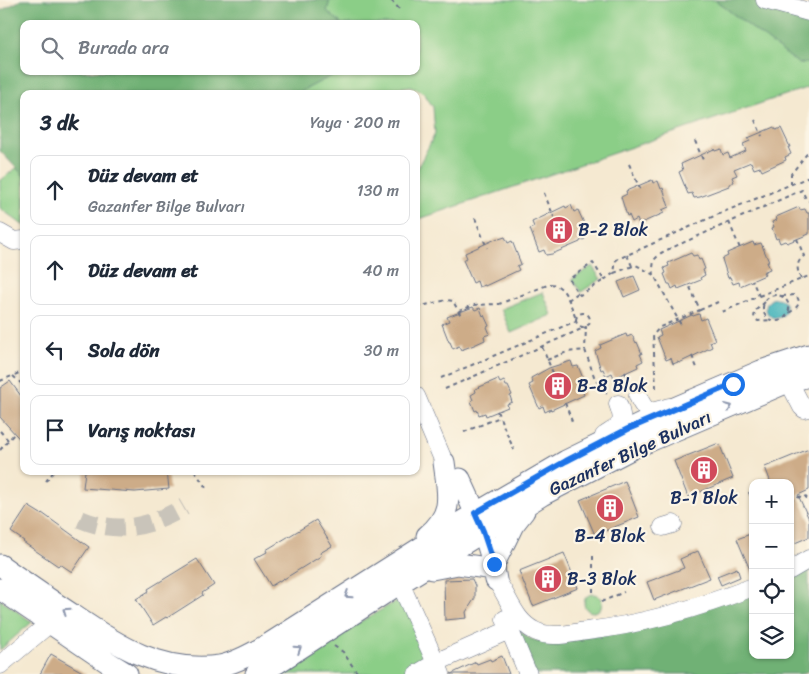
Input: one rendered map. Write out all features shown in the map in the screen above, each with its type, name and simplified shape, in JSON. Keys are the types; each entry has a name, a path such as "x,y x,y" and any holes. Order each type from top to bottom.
{"main road":[{"name":"Gazanfer Bilge Bulvarı","path":"537,487 566,461 662,414 790,360 809,355"},
{"name":"Gazanfer Bilge Bulvarı","path":"256,674 277,663 473,526 537,487 788,382 809,376"},
{"path":"444,462 492,571"},
{"path":"453,482 485,490 537,487"},
{"path":"402,574 441,523 453,482"},
{"path":"492,571 513,525 537,487"},
{"path":"402,574 473,526"},
{"path":"402,574 458,564 492,571"},
{"name":"Gazanfer Bilge Bulvarı","path":"0,566 131,654 166,666 193,668 219,666 256,651 402,574"},
{"path":"0,589 106,662 127,674"}],"street":[{"path":"765,0 809,12"},
{"path":"0,232 14,241 20,240"},
{"path":"788,382 802,407 804,409 809,408"},
{"path":"638,396 646,410 657,411 733,384"},
{"path":"566,461 621,424 622,416 618,404"},
{"path":"420,405 444,462"},
{"path":"792,569 809,559"},
{"path":"492,571 508,596 515,612 525,623 536,632 555,635 599,630 663,617 749,589"},
{"path":"492,571 497,600 528,674"},
{"path":"402,574 439,668"},
{"path":"0,665 50,623"},
{"path":"418,674 439,668 509,630"}],"path":[{"path":"391,0 400,10"},
{"path":"755,120 762,136"},
{"path":"695,141 703,160"},
{"path":"791,184 791,174 809,151"},
{"path":"629,164 640,189"},
{"path":"614,273 616,260 809,177"},
{"path":"681,325 654,275 653,264 661,253 679,243 802,190 809,201"},
{"path":"544,193 554,217"},
{"path":"475,218 488,248"},
{"path":"729,222 741,251"},
{"path":"797,239 804,256"},
{"path":"801,279 797,266 804,256 809,254"},
{"path":"627,255 632,266"},
{"path":"578,293 569,279 593,263 604,280"},
{"path":"568,300 578,293 580,295 614,273 632,266 641,267 654,275"},
{"path":"722,312 809,276"},
{"path":"752,280 759,296"},
{"path":"459,311 474,305 499,304 550,284 555,284 568,300 579,327 586,327"},
{"path":"689,285 700,310"},
{"path":"769,292 771,297"},
{"path":"779,296 783,297 788,304 787,315"},
{"path":"779,296 795,296 798,298 798,307 780,320 762,322 754,318 755,311 765,302 771,297 779,296"},
{"path":"420,306 448,300 453,301 462,316"},
{"path":"656,388 653,335 660,326 718,302"},
{"path":"765,302 765,315 772,320"},
{"path":"441,378 576,320 581,313 588,315 591,322 586,327 445,389"},
{"path":"586,327 585,350 595,380 618,404"},
{"path":"542,347 553,373"},
{"path":"547,360 567,352 585,350"},
{"path":"692,356 698,370"},
{"path":"0,381 20,372"},
{"path":"12,375 20,382"},
{"path":"565,403 574,424"},
{"path":"497,411 514,450"},
{"path":"464,432 500,417"},
{"path":"0,431 8,440"},
{"path":"0,450 14,434"},
{"path":"46,481 51,475"},
{"path":"198,475 208,491"},
{"path":"794,499 804,495 809,501"},
{"path":"593,556 593,594"},
{"path":"601,602 624,592"},
{"path":"333,645 343,652 358,674"}],"green space":[{"path":"21,0 330,0 327,11 337,20 20,20 20,75 333,75 304,90 20,90 20,172 0,151 0,11"},
{"path":"330,0 715,0 799,64 809,63 809,87 420,219 420,163 435,134 433,107 424,93 411,86 390,90 304,90 333,75 420,75 420,20 337,20 327,11"},
{"path":"715,0 753,0 809,16 809,63 799,64"},
{"path":"16,168 20,172 20,223 0,208 0,181"},
{"path":"592,266 601,279 581,292 572,279"},
{"path":"543,292 552,315 511,333 501,309"},
{"path":"809,568 809,671 800,674 532,674 518,629 529,638 539,641 749,595 749,659 794,659 794,576"},
{"path":"593,594 599,597 602,603 599,609 593,612 587,609 584,603 587,597"},
{"path":"404,597 430,658 412,674 276,674 365,619"},
{"path":"0,599 32,622 0,650"}],"water":[{"path":"776,298 783,301 786,308 783,315 776,318 769,315 766,308 769,301"}],"building":[{"path":"774,127 776,130 781,128 790,147 788,147 791,154 785,157 786,160 762,171 760,167 754,169 751,162 734,169 737,175 732,177 734,182 729,184 729,186 700,197 694,198 692,193 688,194 679,172 683,170 681,164 714,149 715,151 721,149 723,155 728,153 730,158 746,151 743,144 750,141 748,138"},
{"path":"652,180 653,183 658,181 661,189 663,188 669,207 662,210 664,213 639,224 637,219 632,222 629,215 627,216 621,197 627,194 626,191"},
{"name":"B-2 Blok","path":"571,205 574,212 578,210 588,232 583,234 585,239 552,254 546,255 544,250 539,252 530,229 534,227 532,222"},
{"path":"799,207 800,210 805,209 809,213 809,234 787,243 785,241 780,243 778,238 776,239 772,222 777,220 776,217"},
{"path":"505,237 508,243 512,241 521,264 517,266 519,270 479,287 477,281 473,283 463,260 467,258 465,253 498,238"},
{"path":"753,242 754,245 761,243 770,269 763,272 765,275 740,286 739,282 733,284 730,277 728,278 722,259 728,256 727,253"},
{"path":"691,253 693,256 697,255 699,260 701,259 705,275 700,278 701,280 678,289 677,286 672,289 664,274 666,273 664,268 669,266 668,263"},
{"path":"634,276 640,290 624,297 618,282"},
{"path":"473,307 475,310 480,308 489,326 487,327 490,334 484,336 485,340 474,345 461,350 459,346 453,349 442,324 449,321 447,317"},
{"path":"699,314 701,320 706,318 715,340 710,342 712,347 679,363 673,364 671,358 666,360 657,337 661,335 659,330 692,315"},
{"path":"626,334 627,337 632,335 637,342 643,361 637,364 638,367 614,378 612,373 606,376 603,369 601,370 595,351 601,348 600,345"},
{"name":"B-8 Blok","path":"571,361 573,367 578,366 587,388 582,390 584,395 545,412 543,406 539,408 529,385 533,383 531,378 549,368"},
{"path":"498,379 500,383 504,381 506,386 508,386 512,395 510,396 512,402 507,404 508,407 486,416 485,413 479,415 471,401 473,400 471,395 476,392 475,389"},
{"path":"10,381 20,395 20,440 0,417 0,388"},
{"name":"B-1 Blok","path":"719,443 733,478 688,497 674,461"},
{"path":"809,449 809,490 798,495 809,519 809,537 794,543 794,479 770,479 765,467"},
{"path":"85,475 167,475 169,489 135,492 83,488"},
{"name":"B-4 Blok","path":"625,481 639,517 595,535 580,500"},
{"path":"28,506 42,513 89,547 72,572 60,564 58,566 11,532"},
{"path":"316,520 332,546 320,553 321,556 271,586 254,559"},
{"path":"749,534 749,568 737,539"},
{"path":"698,551 710,578 654,600 647,582 684,568 680,559"},
{"name":"B-3 Blok","path":"564,553 578,588 533,606 519,571"},
{"path":"197,559 214,585 202,593 203,595 153,625 136,599 149,591 148,589"},
{"path":"737,568 740,577 721,585 717,576"},
{"path":"472,579 475,586 475,598 466,612 467,618 445,620 444,580"},
{"path":"51,654 86,674 40,674"},
{"path":"502,656 509,674 451,674 476,662 477,664 490,659 491,661"}],"tunnel":[{"path":"80,519 94,524 121,528 159,520 184,507"}],"place":[{"name":"B-2 Blok","path":"559,230"},
{"name":"B-8 Blok","path":"558,386"},
{"name":"B-1 Blok","path":"704,470"},
{"name":"B-4 Blok","path":"610,508"},
{"name":"B-3 Blok","path":"548,579"}],"route":[{"path":"494,564 475,513 566,461 628,429 733,384"}]}
